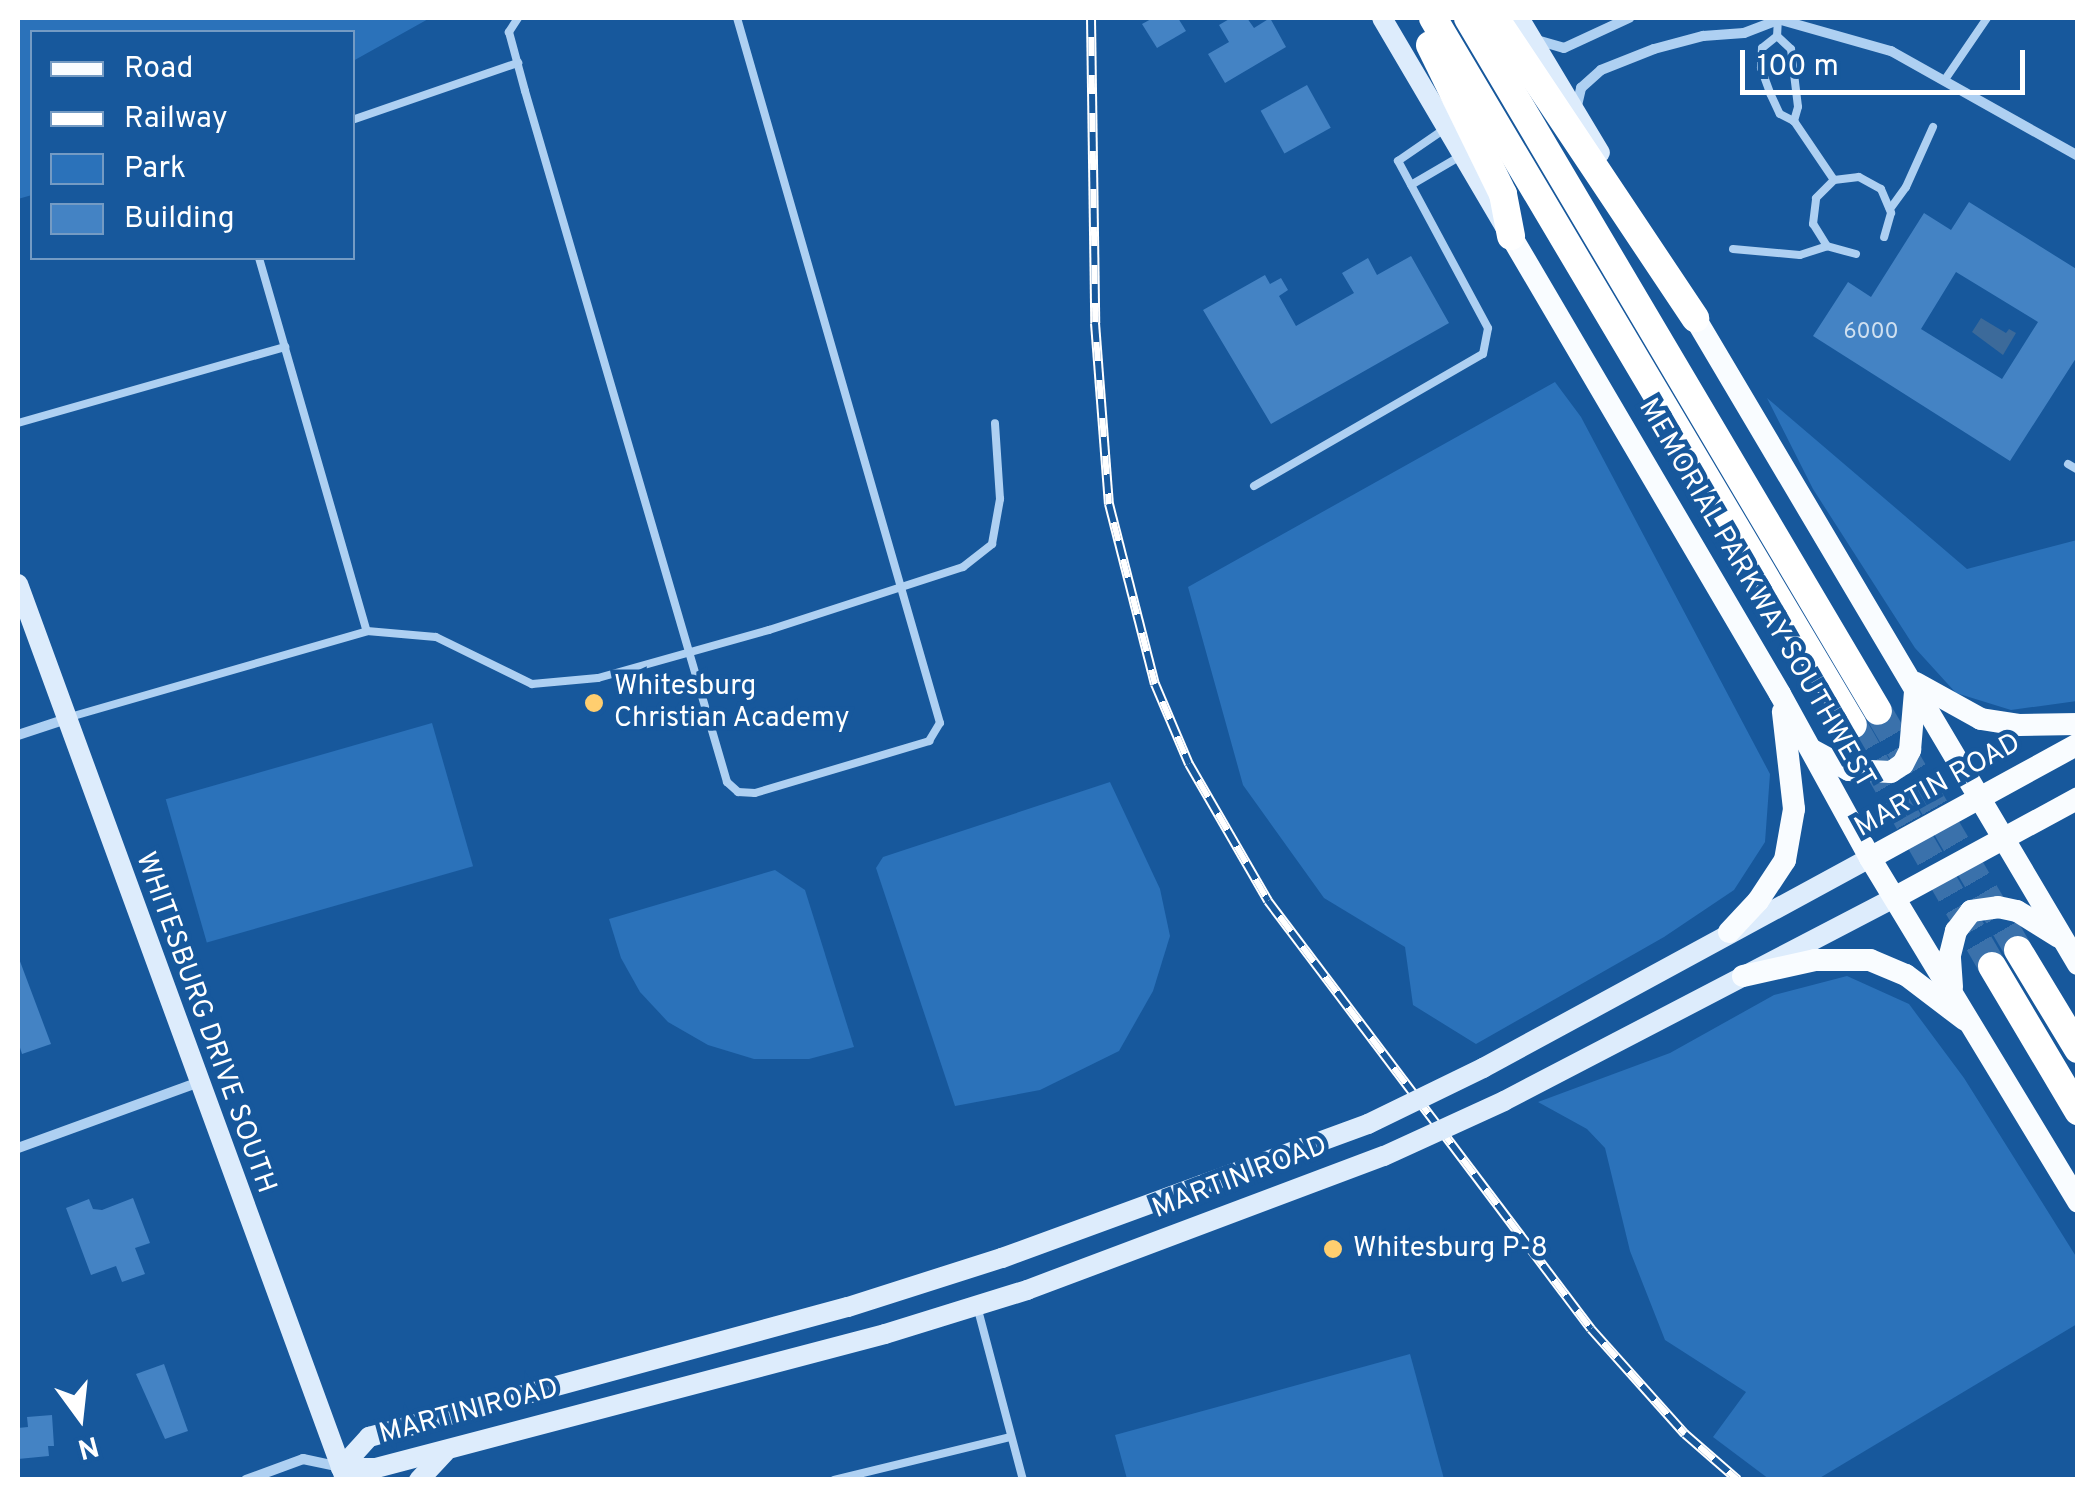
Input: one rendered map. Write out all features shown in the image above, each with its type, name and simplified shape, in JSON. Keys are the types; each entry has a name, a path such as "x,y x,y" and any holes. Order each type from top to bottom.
{"highway":[{"path":"1416,18 1504,194 1510,236"},
{"name":"MEMORIAL PARKWAY SOUTHWEST","path":"1433,18 1853,725"},
{"name":"MEMORIAL PARKWAY SOUTHWEST","path":"1468,18 1878,711"},
{"path":"1495,18 1695,318"},
{"path":"2018,950 2078,1050"},
{"path":"1992,966 2078,1112"}],"main road":[{"name":"MEMORIAL PARKWAY SOUTHWEST","path":"1382,18 1780,694 1870,858 2078,1202"},
{"path":"1519,18 2078,964"},
{"name":"WHITESBURG DRIVE SOUTH","path":"18,584 197,1083 343,1474"},
{"path":"1911,684 1981,718 2019,725 2078,724"},
{"path":"1810,748 1848,770 1891,772 1902,764 1910,750 1911,684"},
{"path":"1730,932 1758,902 1784,860 1794,809 1780,694"},
{"name":"MARTIN ROAD","path":"343,1474 369,1436 865,1301 1002,1258 1368,1124 1483,1068 2078,744"},
{"name":"MARTIN ROAD","path":"343,1474 449,1449 976,1306 1384,1156 1504,1100 2078,798"},
{"path":"1952,992 1950,955 1956,931 1971,911 1998,907 2017,910 2062,938"},
{"path":"1744,976 1815,960 1870,960 1906,975 1972,1025"},
{"path":"419,1480 449,1449"}],"street":[{"path":"1532,39 1564,48 1629,18"},
{"path":"1576,111 1581,88 1601,70 1654,49 1703,36 1744,32 1777,18 1891,51 2078,156"},
{"path":"18,735 66,718"},
{"path":"18,1148 197,1083"},
{"path":"246,1480 303,1458 343,1474"}],"lane":[{"path":"518,18 509,32 727,782 738,792 755,794 929,741 938,731 940,713 737,18"},
{"path":"1777,18 1778,36 1791,49 1798,107 1794,121"},
{"path":"1944,80 1987,18"},
{"path":"1778,36 1762,48 1761,68 1780,114 1794,121 1834,180"},
{"path":"355,119 518,63"},
{"path":"1254,486 1483,354 1488,328 1398,161 1446,128"},
{"path":"1884,237 1890,209 1906,187 1933,128"},
{"path":"1411,185 1462,156"},
{"path":"1856,254 1827,246 1818,236 1812,211 1824,188 1846,176 1872,181 1882,189 1890,209"},
{"path":"1733,249 1800,256 1827,246"},
{"path":"260,260 367,631"},
{"path":"18,423 285,347"},
{"path":"66,718 367,631 436,636 532,684 598,678 902,586 963,566 992,544 1000,499 995,423"},
{"path":"2068,464 2078,470"},
{"path":"976,1306 1023,1480"},
{"path":"834,1480 1012,1437"}],"green space":[{"path":"18,18 430,18 355,60 355,30 30,30 30,196 18,199"},
{"path":"1555,382 1581,417 1770,774 1765,842 1734,890 1664,937 1476,1044 1413,1005 1405,947 1324,898 1243,785 1188,587"},
{"path":"1767,398 1967,569 2077,540 2077,701 2011,710 1956,693 1915,648 1813,489"},
{"path":"432,723 473,866 207,943 166,799"},
{"path":"1110,782 1160,889 1170,936 1153,991 1119,1051 1040,1090 955,1106 876,868 883,857"},
{"path":"775,870 805,890 854,1047 809,1059 754,1059 708,1045 668,1022 640,992 621,958 609,919"},
{"path":"1847,976 1909,1004 1964,1078 2077,1258 2077,1324 1818,1479 1769,1479 1713,1437 1746,1392 1665,1340 1630,1251 1605,1148 1587,1129 1538,1102 1670,1053 1774,995"},
{"path":"1410,1354 1444,1479 1127,1479 1115,1435"}],"shaded area":[{"path":"1981,318 2006,333 2009,329 2016,333 2003,355 1972,332"}],"building":[{"path":"1153,18 1178,18 1186,31 1157,48 1142,24"},
{"path":"1231,18 1247,18 1254,28 1270,18 1286,47 1225,83 1208,54 1229,42 1219,25"},
{"path":"1307,85 1331,128 1284,154 1261,111"},
{"path":"1969,202 2078,270 2078,355 2010,461 1813,336 1848,282 1871,297 1924,213 1951,230","holes":["1956,272 2038,322 2002,379 1921,329"]},
{"path":"1411,256 1449,323 1271,424 1203,310 1265,275 1270,284 1281,278 1288,290 1279,296 1296,326 1354,293 1342,273 1368,258 1377,275"},
{"path":"18,956 51,1044 22,1054 18,1041"},
{"path":"133,1198 150,1243 135,1248 145,1274 122,1282 116,1266 91,1275 66,1208 89,1199 93,1209 102,1210"},
{"path":"164,1364 188,1431 165,1439 136,1374"},
{"path":"52,1415 54,1446 48,1446 49,1456 18,1459 18,1428 28,1427 27,1417"}],"tunnel":[{"path":"1878,711 2018,950"},
{"path":"1853,725 1992,966"}],"railway":[{"path":"1091,18 1095,323 1109,504 1155,684 1189,764 1268,901 1591,1329 1685,1434 1738,1480"}],"place":[{"name":"Whitesburg Christian Academy","path":"594,703"},
{"name":"Whitesburg P-8","path":"1333,1249"}]}
